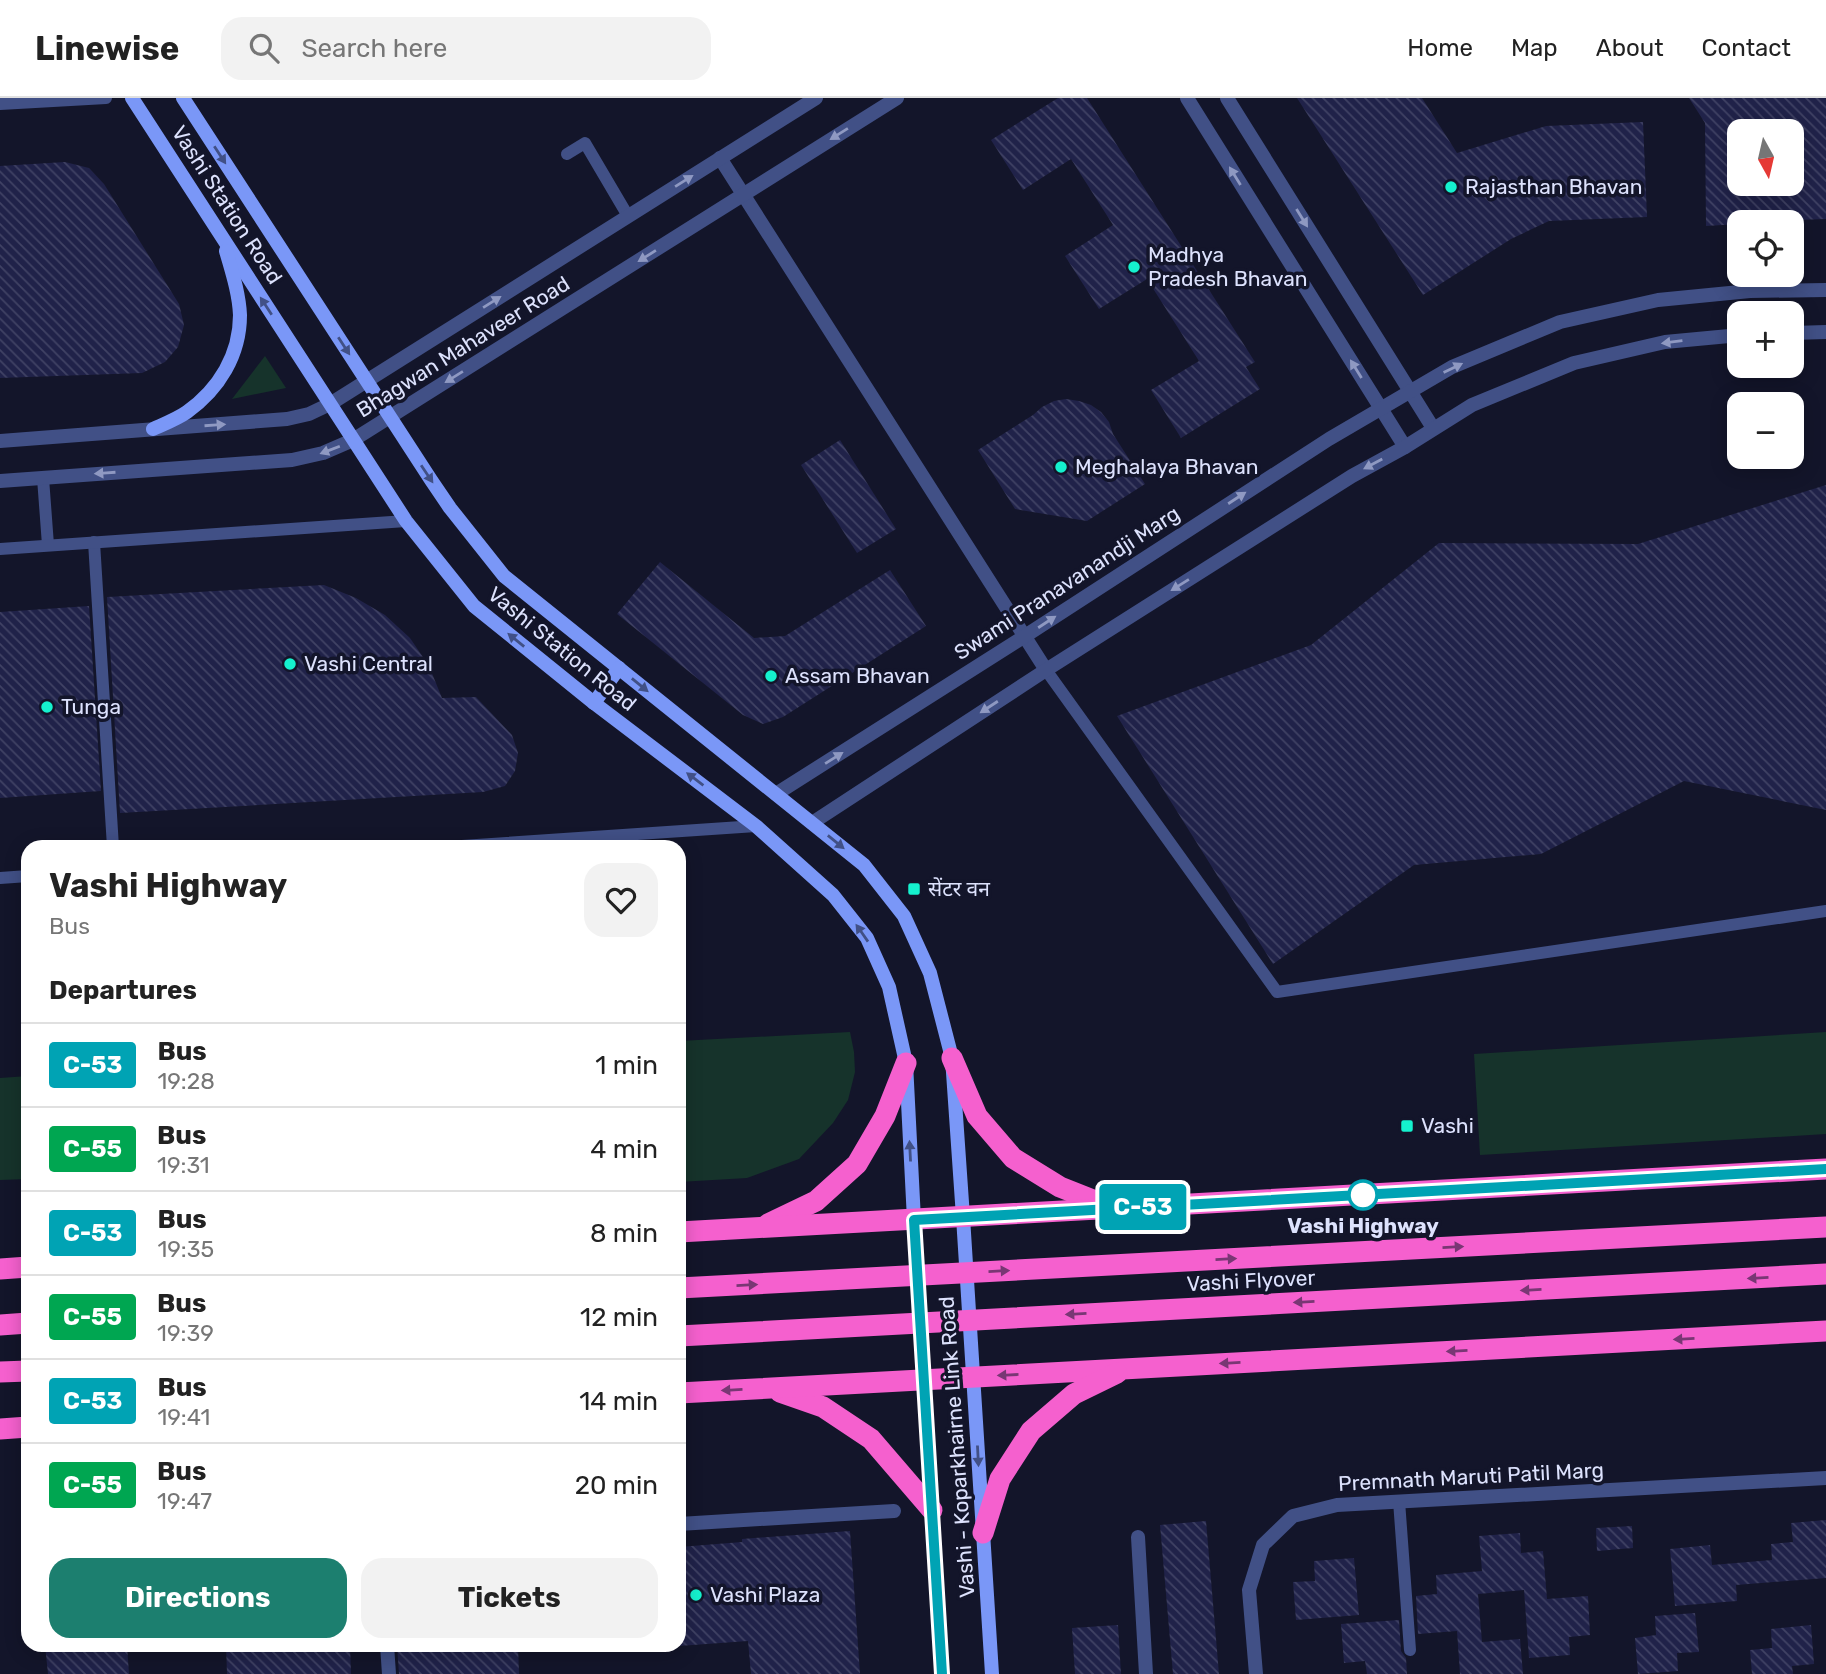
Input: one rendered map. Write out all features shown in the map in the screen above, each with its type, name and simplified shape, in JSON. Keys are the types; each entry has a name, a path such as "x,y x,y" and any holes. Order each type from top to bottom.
{"highway":[{"path":"952,1058 977,1116 1013,1158 1060,1188 1114,1208"},
{"path":"760,1228 816,1201 857,1164 886,1116 906,1063"},
{"path":"686,1232 1826,1169"},
{"name":"Vashi Flyover","path":"686,1288 1826,1227"},
{"path":"0,1269 21,1268"},
{"name":"Vashi Flyover","path":"686,1336 1826,1274"},
{"path":"0,1325 21,1324"},
{"path":"686,1392 1826,1331"},
{"path":"983,1533 1000,1479 1031,1431 1074,1394 1125,1369"},
{"path":"0,1372 21,1371"},
{"path":"768,1388 823,1406 871,1439 932,1510"},
{"path":"0,1429 21,1428"}],"main road":[{"name":"Vashi Station Road","path":"132,98 406,521 474,606 594,703 756,826 833,895 867,938 889,987 906,1063 914,1220"},
{"name":"Vashi Station Road","path":"183,98 450,508 504,576 864,865 904,916 930,973 952,1058 963,1217"},
{"path":"153,429 185,414 209,394 228,369 237,343 240,315 235,283 221,236"},
{"path":"594,703 619,668"},
{"name":"Vashi - Koparkhairne Link Road","path":"963,1217 992,1674"},
{"name":"Vashi - Koparkhairne Link Road","path":"914,1220 942,1674"}],"street":[{"name":"Bhagwan Mahaveer Road","path":"0,440 287,419 310,414 330,404 816,98"},
{"name":"Bhagwan Mahaveer Road","path":"0,481 292,460 323,453 353,440 897,98"},
{"path":"1187,98 1405,447"},
{"path":"1227,98 1433,428"},
{"path":"720,159 1046,670"},
{"name":"Swami Pranavanandji Marg","path":"776,794 1329,439 1452,367 1560,322 1658,300 1750,291 1826,290"},
{"path":"1804,333 1826,332"},
{"path":"812,823 1352,475 1405,447 1472,405 1574,363 1665,342 1727,336"},
{"name":"Premnath Maruti Patil Marg","path":"1256,1674 1248,1590 1263,1545 1293,1516 1337,1505 1826,1478"},
{"path":"686,1524 894,1511"},
{"path":"1138,1537 1146,1674"},
{"path":"387,1652 389,1674"}],"lane":[{"path":"0,104 106,98"},
{"path":"567,154 585,143 628,216"},
{"path":"43,478 48,545"},
{"path":"0,549 406,521"},
{"path":"94,542 113,840"},
{"path":"1046,670 1277,992 1826,911"},
{"path":"550,840 756,826"},
{"path":"0,878 21,876"},
{"path":"1399,1501 1410,1650"}],"green space":[{"path":"265,356 286,388 232,399"},
{"path":"850,1032 855,1072 848,1100 833,1123 799,1159 747,1178 686,1182 686,1041"},
{"path":"1826,1032 1826,1134 1480,1155 1474,1054"},
{"path":"21,1076 21,1179 0,1180 0,1078"}],"building":[{"name":"Madhya Pradesh Bhavan","path":"1058,98 1087,98 1255,362 1246,367 1260,389 1181,438 1151,390 1199,361 1147,279 1099,309 1065,256 1113,225 1071,159 1023,190 991,140"},
{"name":"Rajasthan Bhavan","path":"1297,98 1422,98 1457,153 1546,126 1643,122 1647,217 1549,221 1511,239 1423,295"},
{"path":"1689,98 1826,98 1826,219 1804,220 1804,210 1727,210 1727,225 1706,226 1705,123"},
{"path":"65,162 89,168 104,184 179,304 184,325 178,347 165,362 142,373 0,378 0,166"},
{"name":"Meghalaya Bhavan","path":"1066,399 1091,405 1101,412 1145,484 1087,521 1015,509 978,450 1042,407"},
{"path":"840,440 896,529 857,553 801,465"},
{"path":"1826,485 1826,810 1684,781 1541,854 1414,865 1273,964 1117,716 1311,645 1439,543 1638,544"},
{"name":"Assam Bhavan","path":"660,562 754,638 785,636 890,570 926,626 783,717 763,724 743,715 617,614"},
{"path":"324,585 356,598 385,615 410,638 429,666 442,698 476,697 512,735 518,753 515,771 505,786 483,792 120,813 107,597"},
{"name":"Tunga","path":"89,606 101,791 0,798 0,612"},
{"path":"1826,1520 1826,1578 1736,1585 1737,1601 1675,1606 1670,1549 1710,1545 1712,1565 1772,1560 1771,1544 1793,1542 1791,1523"},
{"path":"1206,1521 1219,1674 1173,1674 1160,1525"},
{"path":"1632,1526 1633,1548 1597,1551 1596,1528"},
{"path":"850,1531 860,1674 751,1674 748,1641 686,1645 686,1546 742,1542 742,1539"},
{"path":"1520,1533 1521,1553 1543,1551 1547,1599 1588,1596 1590,1635 1569,1637 1570,1655 1529,1658 1524,1590 1478,1594 1482,1642 1520,1639 1523,1674 1460,1674 1457,1631 1418,1634 1416,1596 1437,1594 1436,1575 1482,1571 1479,1536"},
{"path":"1354,1558 1359,1615 1296,1620 1293,1582 1315,1581 1314,1561"},
{"path":"1695,1613 1699,1652 1677,1653 1678,1671 1638,1674 1635,1638 1656,1635 1655,1616"},
{"path":"1399,1620 1401,1651 1406,1658 1407,1674 1367,1674 1365,1661 1344,1663 1341,1624"},
{"path":"1118,1625 1121,1674 1075,1674 1072,1628"},
{"path":"1811,1625 1814,1664 1792,1666 1793,1674 1752,1674 1750,1650 1772,1648 1771,1629"},
{"path":"46,1652 127,1652 129,1674 48,1674"},
{"path":"226,1652 350,1652 351,1674 227,1674"},
{"path":"397,1652 518,1652 519,1674 399,1674"}],"bus line":[{"name":"C-53","path":"942,1674 914,1220 1826,1169"}],"place":[{"name":"Rajasthan Bhavan","path":"1451,187"},
{"name":"Madhya Pradesh Bhavan","path":"1134,267"},
{"name":"Meghalaya Bhavan","path":"1061,467"},
{"name":"Vashi Central","path":"290,664"},
{"name":"Assam Bhavan","path":"771,676"},
{"name":"Tunga","path":"47,707"},
{"name":"सेंटर वन","path":"914,889"},
{"name":"Vashi","path":"1407,1126"},
{"name":"Vashi Highway","path":"1363,1195"},
{"name":"Vashi Plaza","path":"696,1595"}]}
